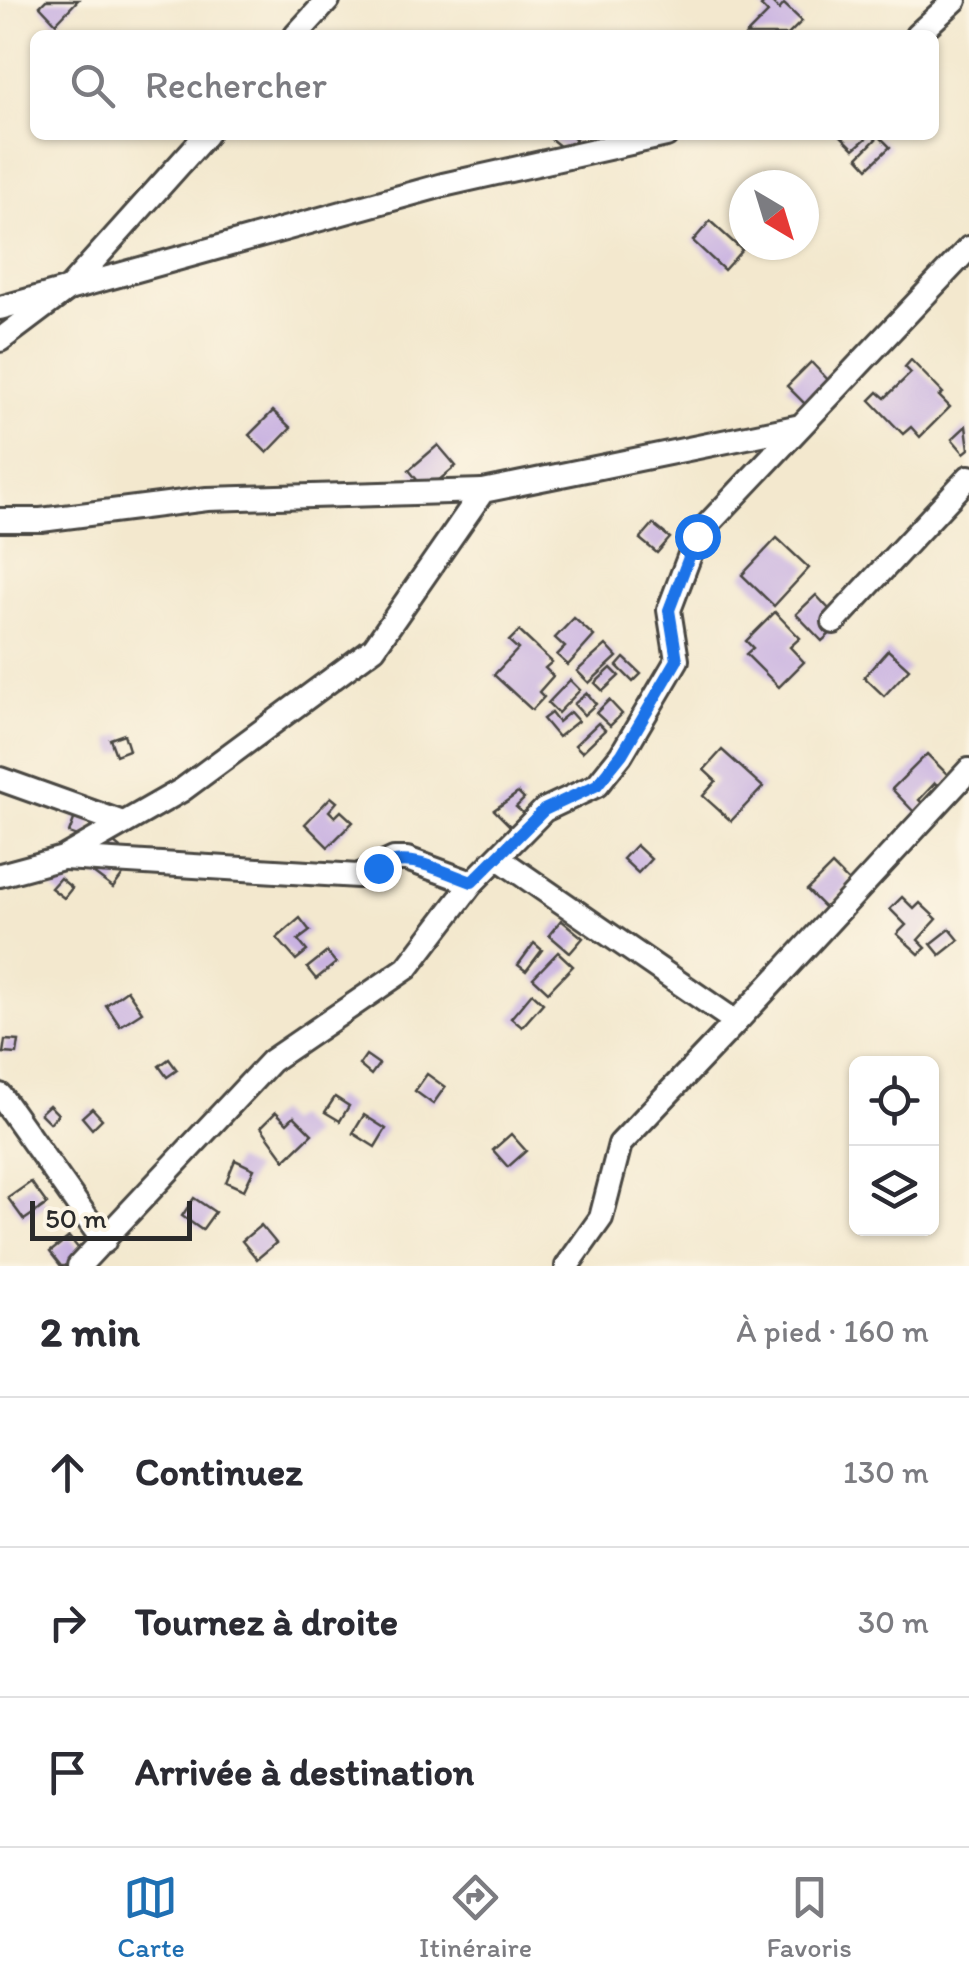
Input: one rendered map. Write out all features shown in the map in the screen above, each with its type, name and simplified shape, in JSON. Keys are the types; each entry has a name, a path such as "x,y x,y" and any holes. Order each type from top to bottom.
{"street":[{"path":"301,30 328,0"},
{"path":"922,30 955,0"},
{"path":"0,340 69,288 202,140"},
{"path":"0,308 442,185 644,140"},
{"path":"79,1266 272,1062 407,968 472,882 544,810 597,785 622,754 677,660 669,610 697,536 969,248"},
{"path":"0,520 41,520 206,499 483,491 796,427"},
{"path":"834,622 969,477"},
{"path":"0,876 63,858 182,790 374,648 483,491"},
{"path":"567,1266 601,1218 620,1144 969,770"},
{"path":"0,779 123,823"},
{"path":"63,858 358,876 394,859 407,859 472,882"},
{"path":"498,858 736,1022"},
{"path":"0,1095 104,1242"}],"building":[{"path":"46,0 78,0 56,23 40,6"},
{"path":"767,0 777,0 773,4 779,10 784,4 802,21 793,30 751,30 768,13 761,6"},
{"path":"552,140 575,140 566,151"},
{"path":"845,140 864,140 854,149"},
{"path":"875,140 883,140 890,147 868,168 858,157"},
{"path":"710,221 729,238 729,260 733,260 724,270 693,241"},
{"path":"911,360 943,393 939,396 950,407 920,437 911,427 903,434 870,400 878,392 885,398 911,373 905,367"},
{"path":"811,362 830,382 806,405 787,386"},
{"path":"273,411 291,428 267,453 249,435"},
{"path":"966,426 969,449 964,453 952,439"},
{"path":"438,445 456,466 426,491 409,470"},
{"path":"653,524 670,538 657,553 640,539"},
{"path":"777,538 809,568 774,606 742,575"},
{"path":"816,595 842,623 822,641 796,614"},
{"path":"775,612 800,638 790,647 804,662 779,687 746,654 753,648 746,641"},
{"path":"574,618 594,636 568,665 557,655 565,647 555,638"},
{"path":"519,631 552,662 545,668 553,676 539,692 544,697 532,710 494,675 518,649 509,641"},
{"path":"606,645 617,657 589,683 577,671"},
{"path":"888,650 909,669 884,696 864,677"},
{"path":"624,658 641,674 633,682 617,666"},
{"path":"611,668 619,676 603,691 595,683"},
{"path":"570,680 580,690 558,713 548,703"},
{"path":"587,693 596,704 584,715 574,704"},
{"path":"609,700 622,714 610,726 596,713"},
{"path":"570,712 578,721 558,737 543,719 551,713 558,722"},
{"path":"598,723 605,730 582,752 575,745"},
{"path":"124,734 129,750 116,755 110,739"},
{"path":"722,750 763,787 731,821 703,796 716,781 704,770"},
{"path":"927,754 951,778 940,788 935,783 919,800 925,806 916,814 892,789"},
{"path":"518,793 524,799 516,807 524,814 511,827 494,810"},
{"path":"331,797 337,802 329,811 335,817 341,811 353,822 328,847 305,824"},
{"path":"76,814 93,820 86,839 69,833"},
{"path":"103,834 124,851 131,864 113,888 81,864"},
{"path":"636,845 651,859 638,873 623,859"},
{"path":"832,865 850,883 825,908 807,890"},
{"path":"60,878 72,888 64,898 51,888"},
{"path":"902,897 914,909 920,903 937,919 918,940 926,948 919,954 897,934 906,925 890,909"},
{"path":"300,918 310,931 298,940 307,951 296,960 277,938"},
{"path":"561,920 583,938 570,953 549,935"},
{"path":"950,929 959,940 940,955 931,944"},
{"path":"534,943 542,950 526,971 518,965"},
{"path":"327,952 336,963 316,979 307,968"},
{"path":"558,952 573,966 548,992 533,978"},
{"path":"127,990 142,1012 120,1026 106,1005"},
{"path":"532,993 543,1003 522,1027 511,1018"},
{"path":"5,1040 19,1041 17,1054 3,1053"},
{"path":"366,1055 379,1064 371,1075 359,1065"},
{"path":"169,1059 177,1070 167,1077 159,1066"},
{"path":"427,1074 445,1087 433,1104 415,1091"},
{"path":"335,1097 349,1106 340,1121 325,1112"},
{"path":"49,1105 58,1114 50,1123 40,1113"},
{"path":"92,1108 102,1119 92,1129 82,1117"},
{"path":"276,1112 287,1123 294,1116 312,1134 285,1160 261,1127"},
{"path":"364,1115 386,1129 375,1147 353,1133"},
{"path":"511,1134 526,1151 508,1167 493,1150"},
{"path":"235,1160 254,1169 244,1190 226,1182"},
{"path":"31,1182 47,1204 24,1220 8,1198"},
{"path":"194,1198 215,1212 202,1230 182,1216"},
{"path":"261,1225 276,1243 257,1259 242,1241"},
{"path":"69,1237 84,1255 70,1266 61,1266 50,1252"}],"route":[{"path":"378,868 394,859 407,859 472,882 544,810 597,785 622,754 677,660 669,610 697,536"}]}
